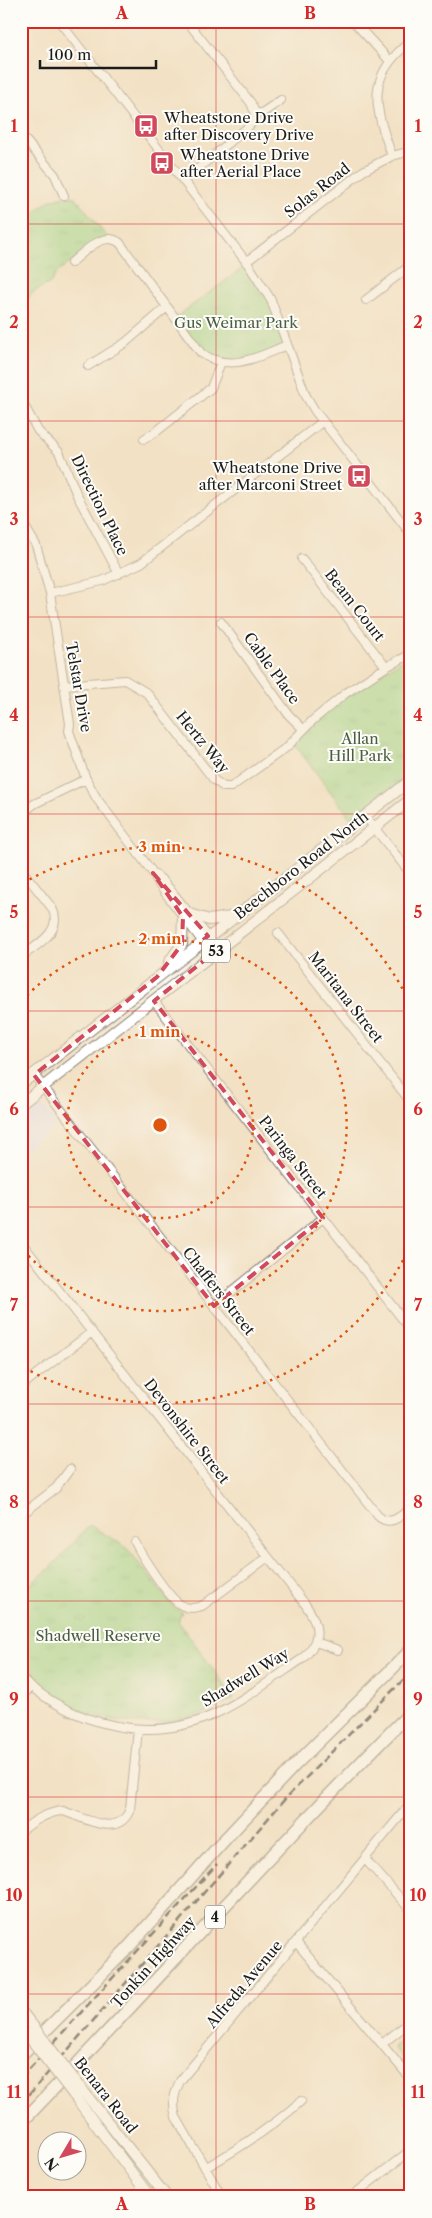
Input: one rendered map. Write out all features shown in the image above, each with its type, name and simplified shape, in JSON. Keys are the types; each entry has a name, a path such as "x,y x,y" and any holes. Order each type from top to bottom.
{"highway":[{"name":"Tonkin Highway","path":"21,2056 126,1950 288,1772 411,1650"},
{"name":"Tonkin Highway","path":"21,2123 128,2012 291,1836 411,1712"}],"main road":[{"name":"Beechboro Road North","path":"21,1084 411,780"},
{"name":"Beechboro Road North","path":"21,1104 411,799"},
{"path":"157,977 182,944 187,916 209,920 235,916"},
{"name":"Benara Road","path":"21,2011 27,2029 76,2091 167,2197"},
{"name":"Benara Road","path":"76,2091 150,2197"}],"street":[{"path":"59,21 246,262 270,300 306,396 322,422 411,534"},
{"path":"183,180 248,127 253,121 255,113 251,103 187,21"},
{"path":"353,21 389,60"},
{"path":"392,156 376,104 381,76 389,60 411,41"},
{"path":"255,113 262,113 281,100"},
{"path":"21,135 55,175 64,196"},
{"name":"Solas Road","path":"246,262 363,171 392,156 411,151"},
{"path":"71,262 94,244 108,238 114,238 120,243 200,353 221,362 244,362 287,345"},
{"path":"366,300 411,265"},
{"path":"88,366 125,343 167,307"},
{"path":"144,439 157,431 211,388 221,362"},
{"name":"Direction Place","path":"21,400 38,431 59,452 77,495 119,574"},
{"path":"50,594 102,581 152,556 322,422"},
{"name":"Telstar Drive","path":"21,520 36,545 50,594 70,731 86,779 103,808 153,872 160,886 215,951"},
{"path":"403,525 411,520"},
{"name":"Beam Court","path":"302,559 386,667"},
{"name":"Cable Place","path":"222,622 289,715 303,729"},
{"name":"Hertz Way","path":"64,685 125,680 140,687 147,693 214,780 224,787 231,787 238,784 287,747 303,729 346,693 386,667 411,654"},
{"path":"21,815 34,804 86,779"},
{"path":"366,816 411,874"},
{"path":"21,869 56,914 56,922 48,936 21,957"},
{"name":"Maritana Street","path":"278,933 411,1102"},
{"name":"Paringa Street","path":"154,1000 411,1330"},
{"name":"Chaffers Street","path":"34,1075 378,1516 385,1521 394,1520 411,1508"},
{"path":"214,1306 323,1218"},
{"name":"Devonshire Street","path":"21,1242 310,1611 315,1626 316,1642"},
{"path":"21,1386 92,1332"},
{"path":"21,1515 56,1488 70,1469"},
{"path":"136,1542 140,1556 176,1602 190,1608 202,1606 268,1557"},
{"path":"316,1642 338,1650"},
{"name":"Shadwell Way","path":"21,1678 54,1702 78,1715 101,1723 138,1729 181,1725 213,1715 238,1701 302,1659 311,1651 316,1642"},
{"path":"21,1698 31,1686"},
{"path":"21,1831 44,1815 63,1811 109,1826 122,1822 127,1817 130,1809 138,1729"},
{"name":"Alfreda Avenue","path":"222,2197 176,2117 174,2094 180,2081 411,1804"},
{"path":"365,1859 408,1907"},
{"path":"296,1942 411,2079"},
{"path":"382,2044 411,2021"},
{"path":"206,2168 248,2144 276,2124 301,2101"},
{"path":"351,2197 411,2150"}],"highlighted area":[{"path":"153,873 208,936 202,941 212,954 154,1001 323,1218 214,1306 34,1075 157,977 182,944 183,917"}],"shaded area":[{"path":"39,1101 58,1124 21,1153 21,1113"}],"green space":[{"path":"64,196 75,197 108,238 58,271 50,283 35,291 21,304 21,223 49,201"},
{"name":"Gus Weimar Park","path":"248,264 265,290 287,345 245,362 207,358 175,318"},
{"name":"Allan Hill Park","path":"411,654 411,780 355,824 292,741 323,711"},
{"name":"Shadwell Reserve","path":"90,1525 127,1548 172,1605 182,1612 178,1621 234,1698 208,1711 180,1720 152,1723 123,1722 96,1716 69,1705 44,1690 21,1671 21,1603 24,1600 21,1592 49,1569"},
{"path":"411,2032 411,2068 393,2047"}],"railway":[{"path":"21,2104 285,1799 411,1672"},
{"path":"21,2078 217,1864"}],"place":[{"name":"Wheatstone Drive after Discovery Drive","path":"146,126"},
{"name":"Wheatstone Drive after Aerial Place","path":"162,163"},
{"name":"Wheatstone Drive after Marconi Street","path":"359,476"}]}
